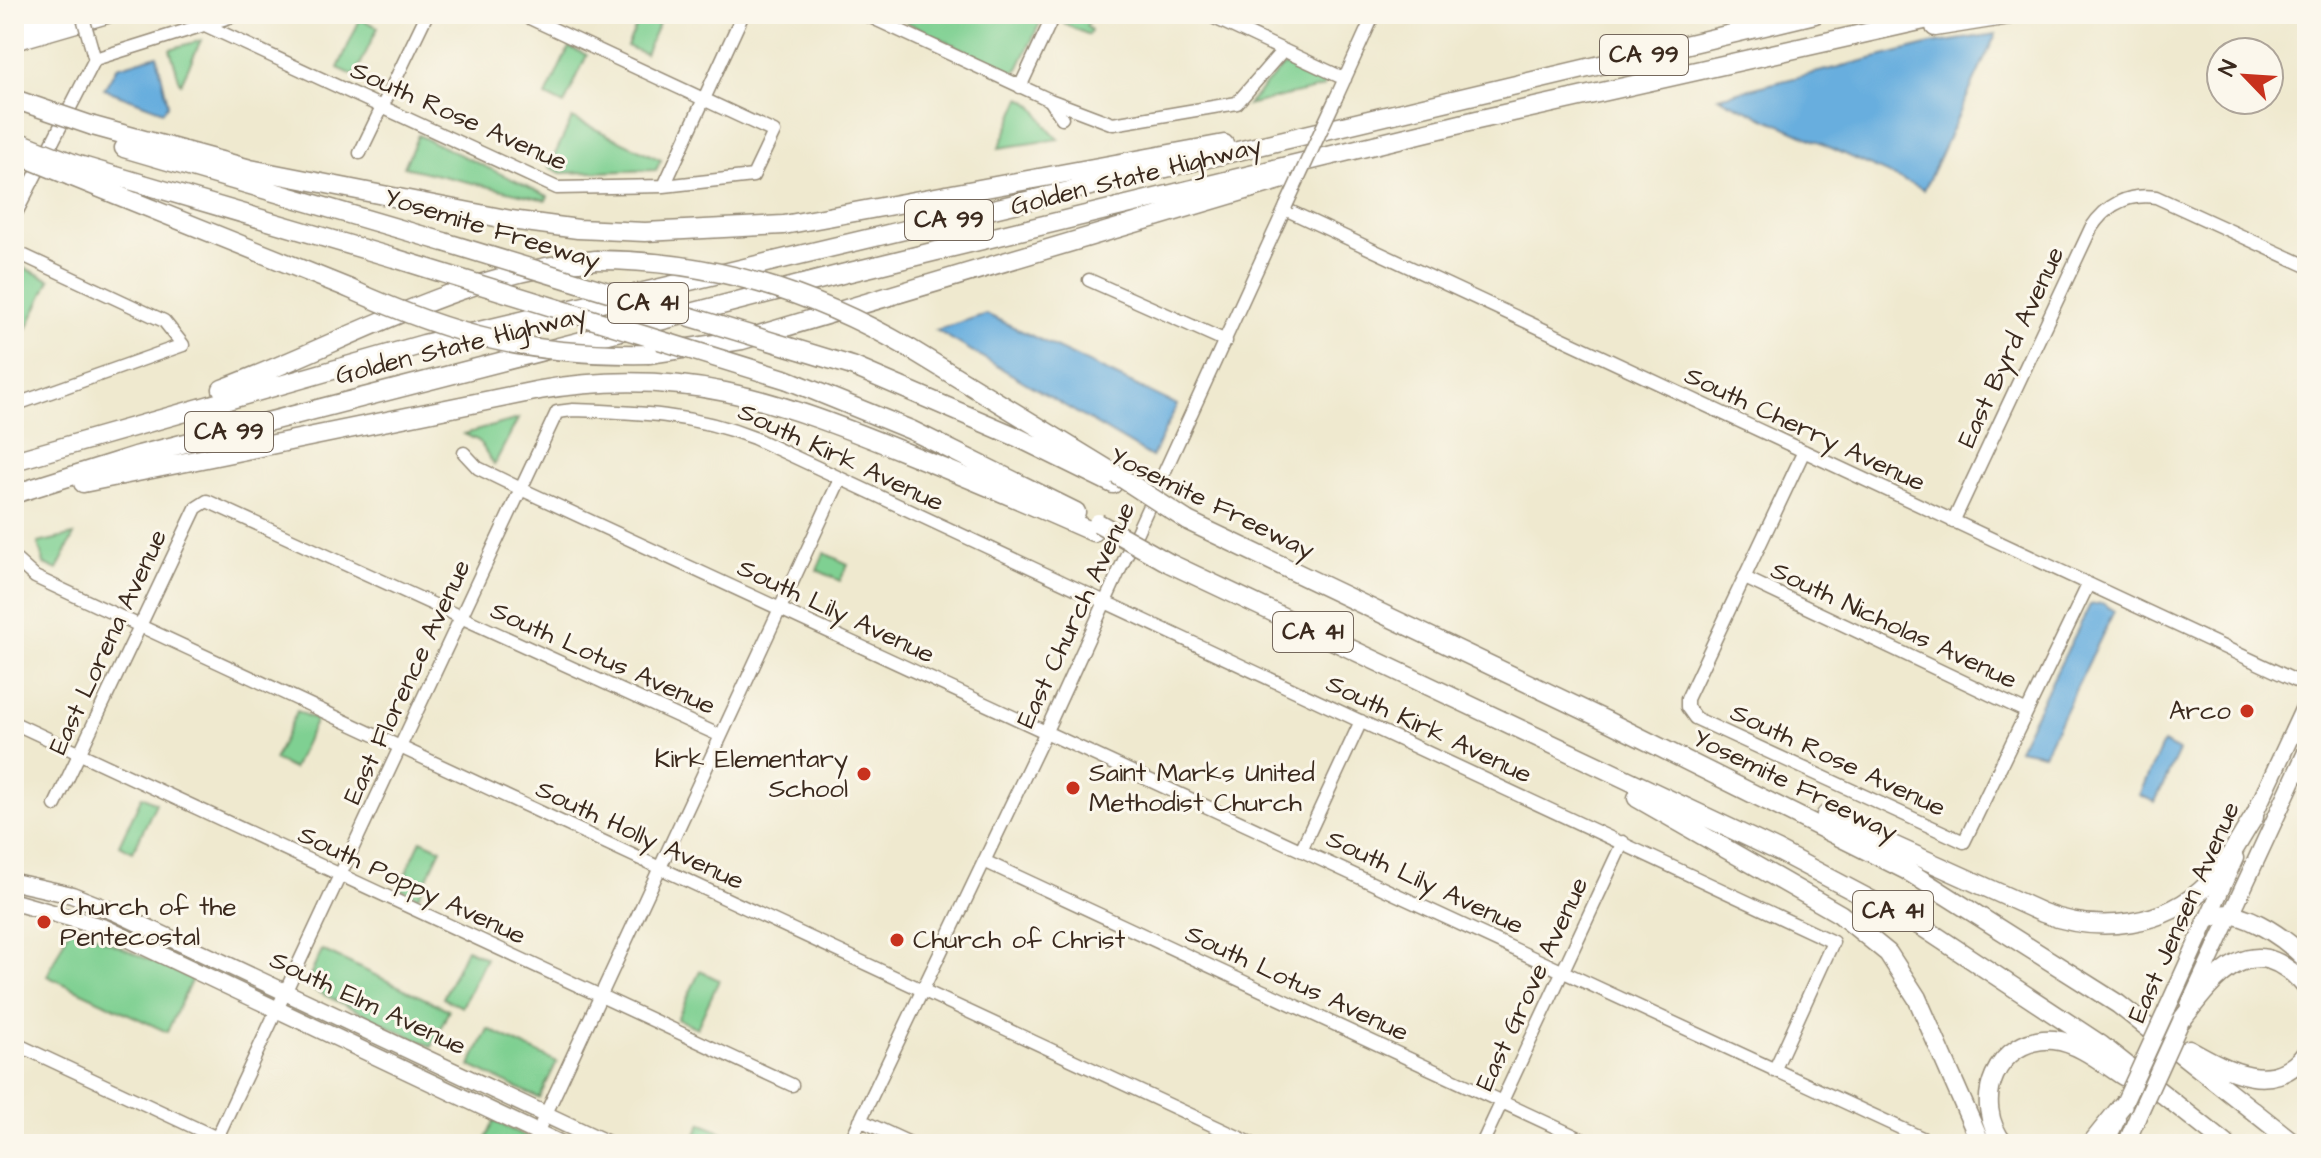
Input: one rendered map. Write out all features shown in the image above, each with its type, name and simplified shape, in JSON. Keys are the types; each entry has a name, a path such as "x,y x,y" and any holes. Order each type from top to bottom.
{"highway":[{"path":"14,25 51,14"},
{"path":"14,41 107,14"},
{"name":"Golden State Highway","path":"14,461 424,344 1815,14"},
{"name":"Golden State Highway","path":"14,496 135,456 842,274 1477,120 1951,14"},
{"path":"1799,50 2016,14"},
{"path":"14,99 91,132 250,169 511,220 578,229 686,231 784,225 1245,141 1402,105 1474,96"},
{"name":"Yosemite Freeway","path":"14,107 852,366 1115,480 1188,521 1607,721 1906,870 2050,957 2140,1021 2295,1144"},
{"path":"14,153 72,170 420,320 494,343 589,355 649,354 742,340 1477,120"},
{"name":"CA 41","path":"14,140 72,170 394,258 788,380 911,430 1169,563 1527,735 1778,851 1924,928 2101,1045 2226,1144"},
{"path":"114,430 243,381 468,286 552,264 596,260 687,266 776,285 850,316 909,348 1115,480"},
{"path":"14,496 540,390 627,381 719,389 787,406 1096,527"},
{"path":"1607,721 1715,765 2043,913 2073,923 2121,925 2185,903 2217,873 2254,817"},
{"path":"1527,735 1806,894 1867,934 1903,973 1917,998 1981,1144"},
{"path":"2207,920 2222,912 2231,913 2276,935 2307,960"},
{"path":"2181,1021 2219,973 2245,960 2274,963 2293,973 2307,988"},
{"path":"2140,1021 2230,1071 2252,1078 2277,1075 2297,1064 2307,1052"},
{"path":"2004,1144 1989,1116 1987,1096 1994,1074 2011,1053 2044,1041 2071,1044 2084,1050 2207,1128"},
{"path":"2091,1144 2124,1103"}],"main road":[{"name":"East Jensen Avenue","path":"2105,1144 2307,701"},
{"name":"East Jensen Avenue","path":"2126,1144 2307,750"},
{"name":"South Elm Avenue","path":"14,882 72,895 115,912 608,1144"},
{"name":"South Elm Avenue","path":"14,902 105,928 561,1144"}],"street":[{"path":"14,217 94,56 82,14"},
{"path":"94,56 207,26 239,14"},
{"path":"360,153 427,14"},
{"path":"521,14 703,99"},
{"path":"664,186 743,14"},
{"path":"864,14 1020,87 1113,124 1237,103 1283,50"},
{"path":"1020,87 1054,14"},
{"path":"1206,14 1345,79"},
{"name":"East Church Avenue","path":"849,1144 1106,603 1374,14"},
{"name":"South Rose Avenue","path":"207,26 557,188 664,186 753,176 774,132 703,99"},
{"path":"1050,100 1062,118"},
{"name":"East Byrd Avenue","path":"1953,522 2091,228 2105,210 2121,201 2146,195 2171,202 2307,266"},
{"name":"South Cherry Avenue","path":"1286,207 2307,686"},
{"path":"14,251 164,321 183,345 14,405"},
{"path":"1089,280 1226,341"},
{"name":"South Kirk Avenue","path":"557,412 640,412 702,420 754,438 1833,942 1774,1071"},
{"name":"East Florence Avenue","path":"216,1141 557,412"},
{"path":"1745,578 1804,451"},
{"name":"South Lily Avenue","path":"464,453 478,468 521,489 1045,733 1302,848 1935,1144"},
{"path":"537,1133 840,479"},
{"name":"South Lotus Avenue","path":"204,502 227,508 721,736"},
{"name":"East Lorena Avenue","path":"55,805 196,508 204,502"},
{"name":"South Holly Avenue","path":"14,558 35,577 1253,1144"},
{"name":"South Rose Avenue","path":"1745,578 1687,699 1687,707 1695,718 1964,842 2025,711"},
{"name":"South Nicholas Avenue","path":"1745,578 2025,711"},
{"path":"2025,711 2088,585"},
{"path":"1302,848 1361,721"},
{"name":"South Poppy Avenue","path":"14,723 792,1085"},
{"name":"East Grove Avenue","path":"1482,1144 1623,842"},
{"name":"South Lotus Avenue","path":"984,861 1592,1144"},
{"path":"14,1043 216,1141"},
{"path":"860,1120 912,1144"}],"green space":[{"path":"642,14 663,14 645,54 627,46"},
{"path":"890,14 1026,14 1041,21 1018,69 1012,73"},
{"path":"1068,14 1095,14 1086,26 1091,30 1089,35 1064,24"},
{"path":"360,19 378,27 355,76 338,68"},
{"path":"201,40 181,83 170,49"},
{"path":"569,47 587,55 564,105 546,96"},
{"path":"1291,65 1323,79 1324,87 1247,105 1282,67"},
{"path":"1021,98 1034,108 1059,139 999,148"},
{"path":"572,118 661,160 656,170 561,173 549,167"},
{"path":"418,135 548,196 546,200 404,167"},
{"path":"14,263 50,280 27,329 14,323"},
{"path":"518,419 494,465 479,441 464,434"},
{"path":"74,535 57,570 44,564 38,543"},
{"path":"824,553 848,564 840,581 817,570"},
{"path":"297,711 316,720 293,769 274,760"},
{"path":"142,796 156,803 133,852 119,845"},
{"path":"421,840 441,849 418,897 399,888"},
{"path":"71,925 192,979 167,1032 47,976"},
{"path":"466,949 486,958 462,1007 443,998"},
{"path":"322,950 449,1010 432,1047 308,987 307,982"},
{"path":"700,971 719,980 697,1028 677,1019"},
{"path":"488,1029 557,1062 539,1098 470,1066"},
{"path":"494,1121 535,1141 533,1144 483,1144"},
{"path":"701,1123 747,1144 692,1144"}],"water":[{"path":"1996,34 1924,190 1718,97 1931,44"},
{"path":"157,55 168,104 163,111 104,89 117,67"},
{"path":"986,314 1177,405 1152,457 936,330"},
{"path":"2102,603 2114,611 2044,754 2018,749 2090,605"},
{"path":"2163,743 2179,751 2155,802 2139,795"}],"place":[{"name":"Arco","path":"2247,711"},
{"name":"Kirk Elementary School","path":"864,774"},
{"name":"Saint Marks United Methodist Church","path":"1073,788"},
{"name":"Church of the Pentecostal","path":"44,922"},
{"name":"Church of Christ","path":"897,940"}]}
